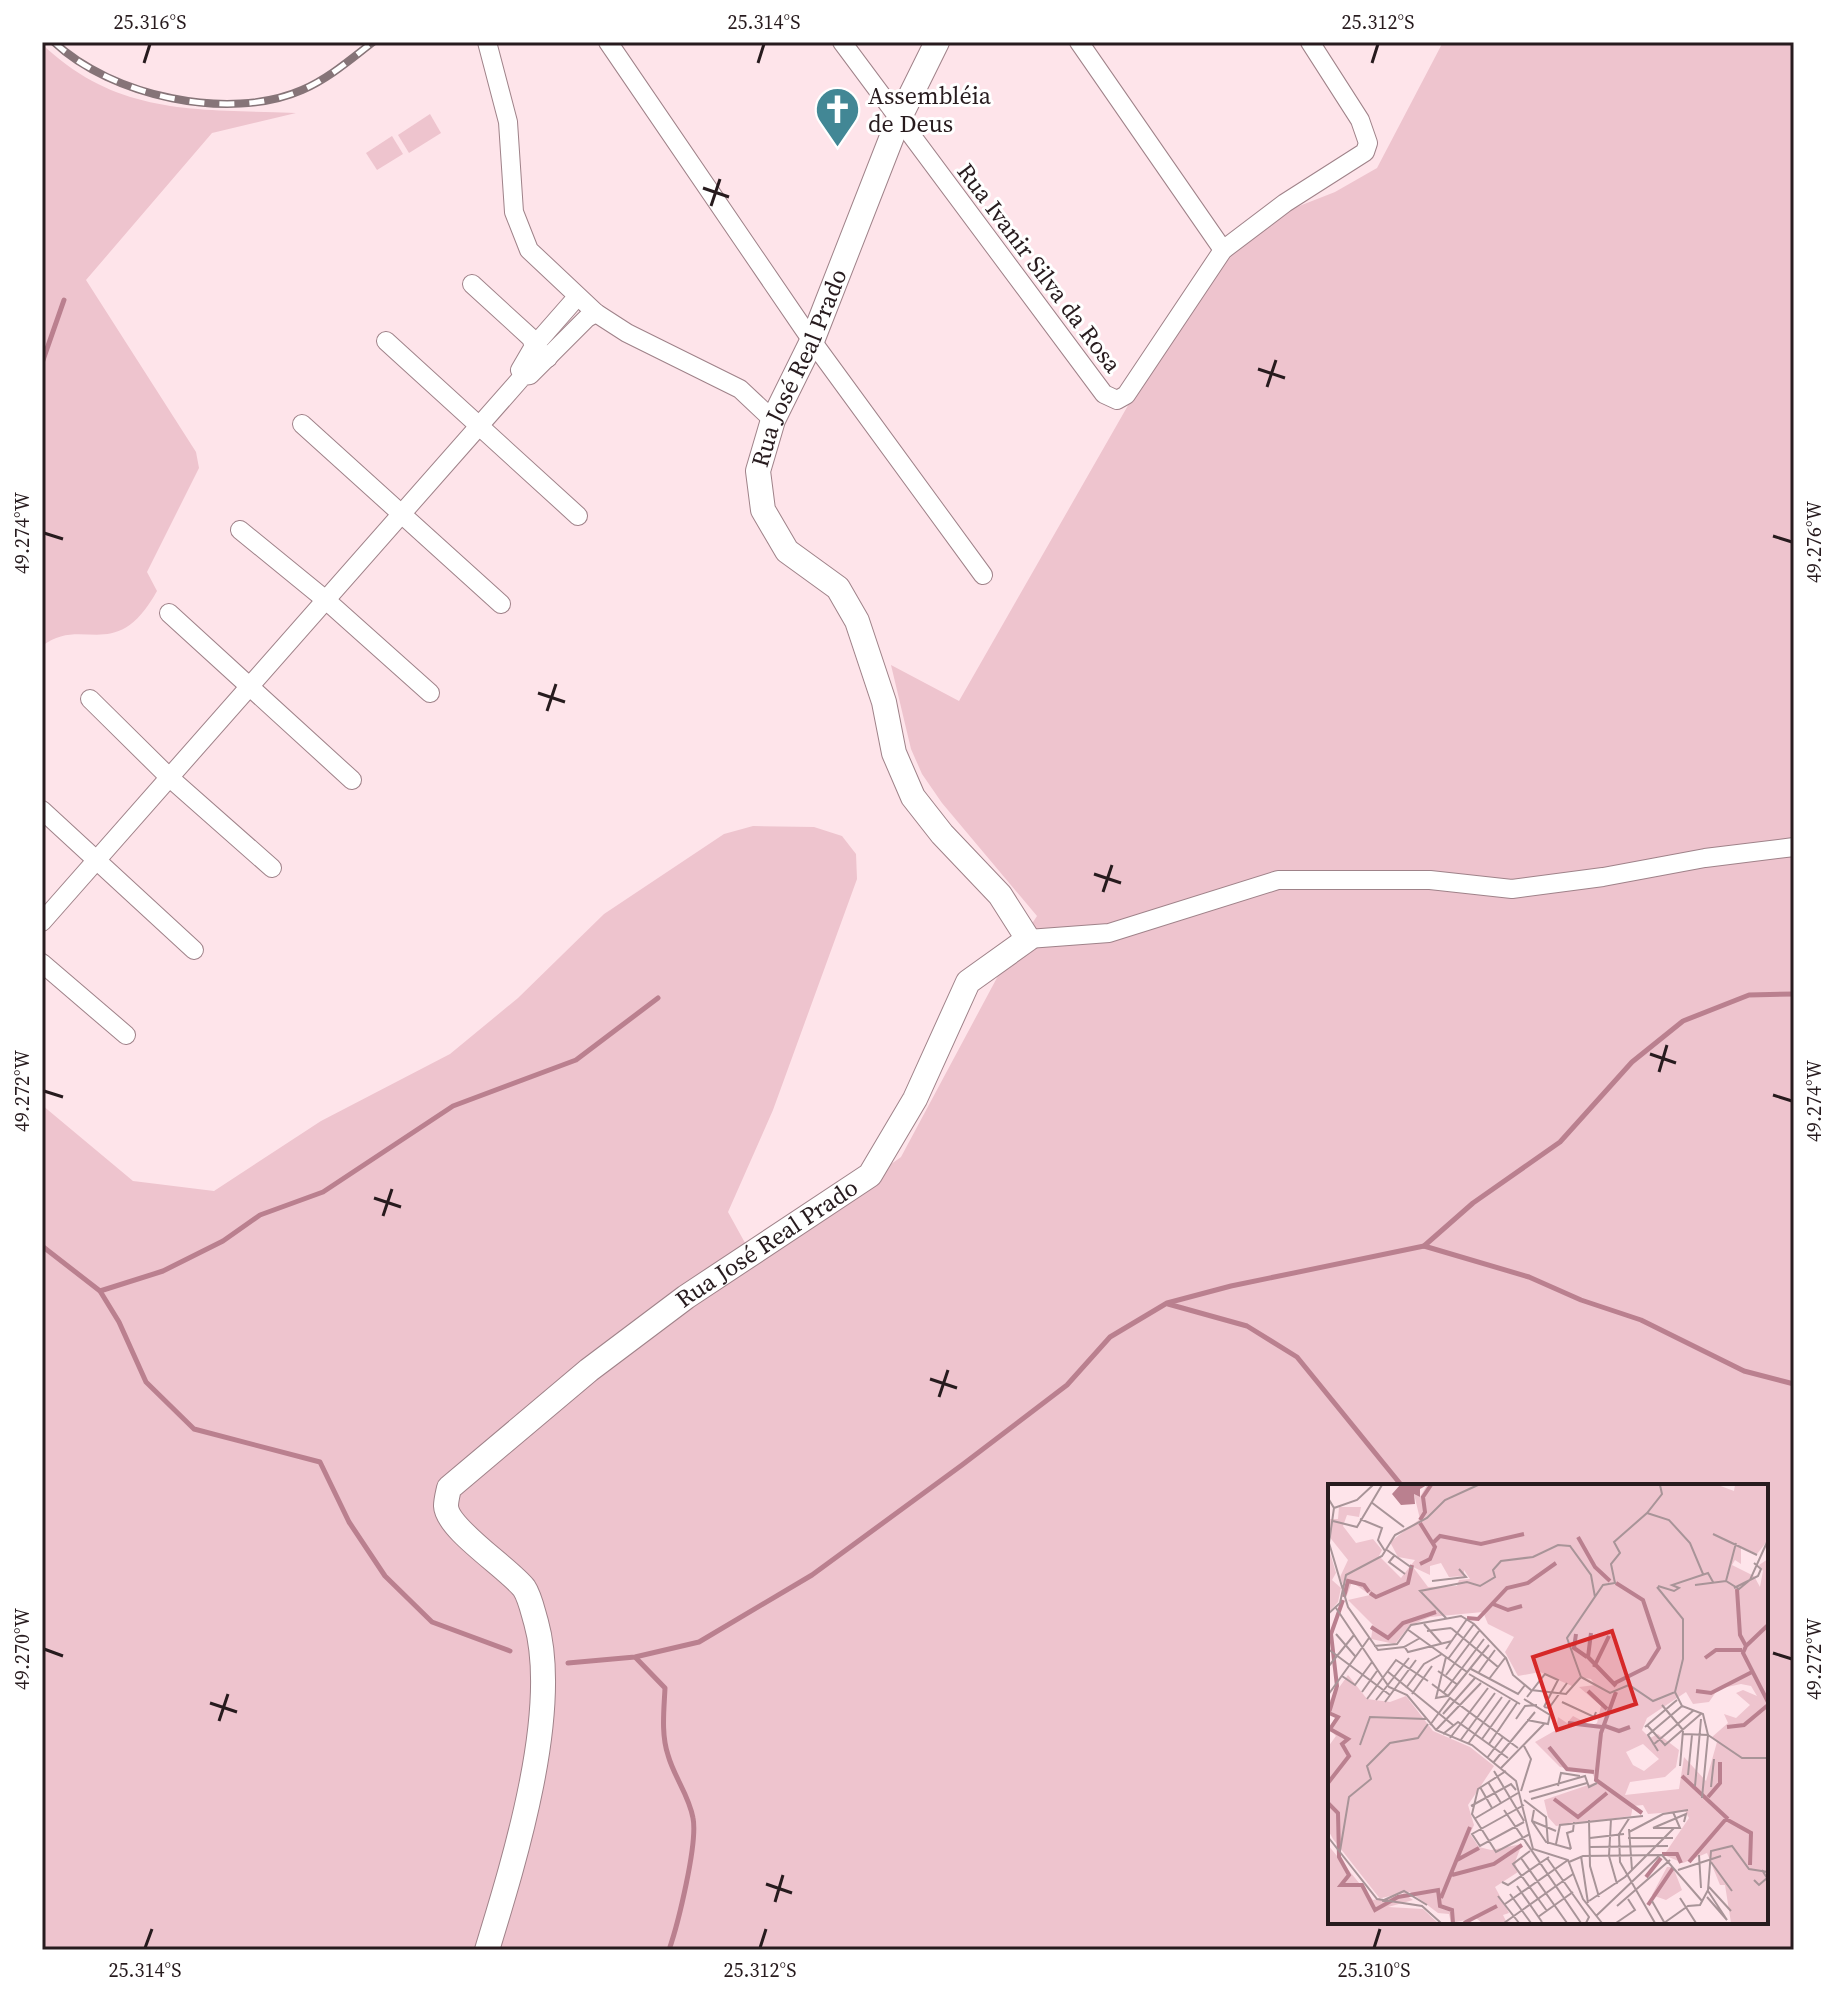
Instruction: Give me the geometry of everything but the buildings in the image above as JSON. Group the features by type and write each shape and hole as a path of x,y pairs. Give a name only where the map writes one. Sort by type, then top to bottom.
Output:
{"street":[{"path":"487,42 508,122 514,212 529,250 596,313 627,333 740,389 773,420"},
{"path":"608,42 812,341 983,575"},
{"name":"Rua Ivanir Silva da Rosa","path":"842,42 1104,394 1117,400 1126,395 1223,250"},
{"name":"Rua José Real Prado","path":"487,1950 505,1893 536,1755 543,1669 537,1626 526,1591 496,1559 455,1526 446,1507 449,1488 589,1370 686,1297 870,1175 915,1099 968,982 1028,939 1000,895 942,834 913,797 894,753 884,702 857,621 838,588 787,551 763,510 758,471 773,420 812,341 898,121 937,42"},
{"path":"1079,42 1223,250 1285,203 1365,152 1368,143 1360,120 1310,42"},
{"path":"472,284 531,338 541,352"},
{"path":"42,922 523,376 530,375 541,352 577,297"},
{"path":"541,352 596,313"},
{"path":"386,341 578,516"},
{"path":"302,424 501,604"},
{"path":"240,530 327,601 430,693"},
{"path":"169,613 352,780"},
{"path":"90,699 170,778 272,868"},
{"path":"42,810 194,950"},
{"path":"1028,939 1109,933 1278,880 1430,880 1512,889 1794,847"},
{"path":"42,963 126,1035"}],"shaded area":[{"path":"1443,42 1794,42 1794,1950 42,1950 42,1105 133,1181 214,1191 321,1121 450,1054 518,998 604,914 724,834 753,826 814,827 842,836 856,854 857,879 773,1110 728,1212 755,1261 901,1157 999,974 1037,916 942,803 922,774 911,749 891,665 959,701 1190,297 1219,252 1289,210 1335,192 1377,168"},
{"path":"42,44 71,68 100,85 130,97 193,109 296,113 212,133 86,280 196,452 199,468 147,572 157,591 142,614 127,627 113,633 71,634 42,646"},
{"path":"430,114 441,133 409,153 398,135"},
{"path":"392,136 403,154 377,170 366,153"}],"waterway":[{"path":"42,363 64,300"},
{"path":"1424,1246 1473,1203 1560,1142 1632,1062 1683,1021 1749,995 1794,994"},
{"path":"100,1291 163,1271 223,1241 260,1215 323,1192 453,1106 576,1060 658,998"},
{"path":"42,1246 100,1291 119,1322 146,1382 194,1429 320,1462 349,1522 385,1576 432,1622 510,1651"},
{"path":"568,1663 635,1657 699,1642 812,1575 962,1465 1067,1385 1110,1337 1167,1303 1231,1286 1424,1246 1529,1277 1581,1300 1641,1320 1744,1371 1794,1384"},
{"path":"1168,1304 1247,1326 1297,1357 1400,1484"},
{"path":"636,1658 665,1688 664,1739 693,1818 690,1864 669,1950"}],"railway":[{"path":"54,42 78,61 138,89 172,98 240,104 302,90 330,74 373,42"}],"place":[{"name":"Assembléia de Deus","path":"837,149"}]}
